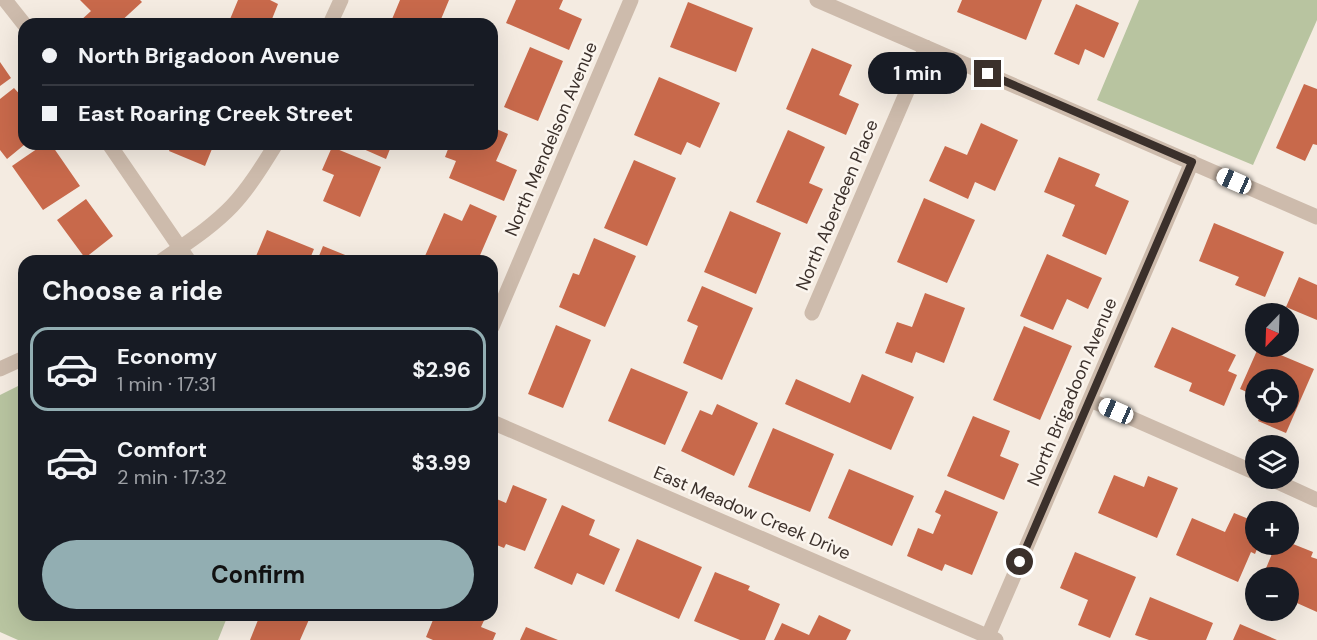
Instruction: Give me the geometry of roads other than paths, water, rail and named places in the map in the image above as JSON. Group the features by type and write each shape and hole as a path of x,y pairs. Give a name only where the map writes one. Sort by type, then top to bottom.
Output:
{"street":[{"path":"5,0 19,18"},
{"path":"333,18 341,0"},
{"name":"North Mendelson Avenue","path":"498,313 632,0"},
{"path":"817,0 1317,217"},
{"name":"North Aberdeen Place","path":"812,313 926,47"},
{"path":"113,150 185,255"},
{"path":"169,255 199,236 232,206 272,150"},
{"name":"North Brigadoon Avenue","path":"992,638 1090,400 1192,162"},
{"path":"0,369 18,361"},
{"path":"1090,400 1245,468"},
{"name":"East Meadow Creek Drive","path":"498,425 992,638"},
{"path":"1293,489 1317,500"}]}
